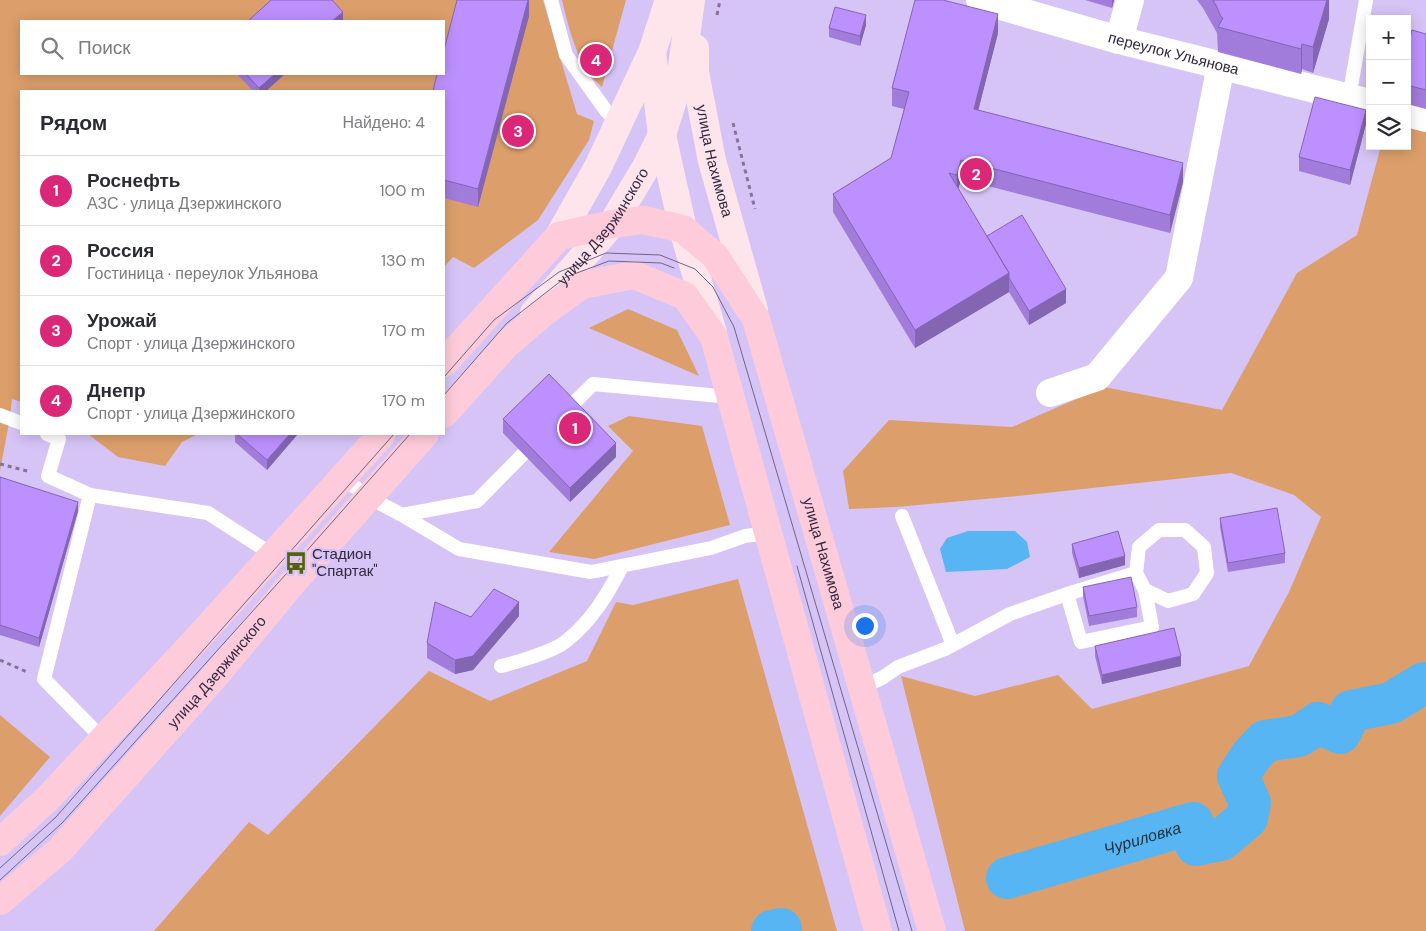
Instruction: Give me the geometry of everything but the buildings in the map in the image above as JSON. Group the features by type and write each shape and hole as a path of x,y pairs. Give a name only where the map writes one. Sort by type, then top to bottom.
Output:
{"main road":[{"name":"улица Дзержинского","path":"445,362 489,311 559,236 598,167 620,122 652,52 669,0"},
{"name":"улица Дзержинского","path":"445,413 612,224 646,167 662,135 680,74 692,0"},
{"name":"улица Нахимова","path":"692,0 695,72 710,152 756,319 932,931"},
{"path":"652,52 662,135 683,229 878,931"},
{"name":"улица Нахимова","path":"559,236 612,224 644,220 683,229 715,256 756,319"},
{"path":"507,344 542,314 582,285 634,275 685,296 714,337"},
{"path":"0,842 47,799 381,435"},
{"name":"улица Дзержинского","path":"0,901 67,842 215,676 288,588 368,497 425,435"}],"street":[{"name":"переулок Ульянова","path":"980,0 1119,40 1359,100"},
{"path":"1119,40 1130,0"},
{"path":"1050,393 1097,377 1179,278 1221,65"},
{"path":"1411,114 1426,118"}],"lane":[{"path":"551,0 566,55 607,112 620,122"},
{"path":"1359,100 1366,0"},
{"path":"402,515 477,501 593,384 730,397"},
{"path":"0,415 20,423"},
{"path":"49,435 59,439 48,476 90,495 208,513 273,555"},
{"path":"343,478 368,497 460,549 591,572 711,548 745,536 768,533"},
{"path":"90,495 44,679 103,739"},
{"path":"902,516 953,645"},
{"path":"1067,594 1082,642 1152,627 1145,590 1136,572 1139,547 1159,530 1185,530 1204,548 1207,573 1193,594 1168,601 1145,590"},
{"path":"501,666 524,660 564,643 588,620 605,599 622,566"},
{"path":"862,687 882,678 898,667 953,645 1010,614 1136,572"}],"path":[{"path":"716,19 720,0"},
{"path":"731,114 755,209"},
{"path":"0,464 48,476"},
{"path":"0,660 44,679"}],"shaded area":[{"path":"0,0 543,0 577,114 594,121 589,140 538,220 474,268 453,257 445,266 445,90 20,90 20,402 12,399 0,471"},
{"path":"562,0 626,0 602,87 594,79 581,59 571,35"},
{"path":"1411,127 1426,130 1426,931 965,931 901,676 975,696 1058,675 1092,709 1249,666 1289,592 1321,517 1294,495 1231,473 1018,496 896,507 849,509 843,471 889,420 1012,427 1104,387 1222,410 1297,273 1357,235 1380,150 1411,150"},
{"path":"628,309 677,330 699,376 589,328"},
{"path":"629,416 702,426 730,525 594,559 549,552 633,451 608,426"},
{"path":"89,435 196,435 182,442 165,466 118,457"},
{"path":"738,579 837,931 154,931 249,822 268,835 429,671 490,701 587,661 616,602 633,605"},
{"path":"0,715 50,757 0,816"}],"water":[{"path":"968,531 1015,531 1027,542 1030,557 1007,569 946,572 940,549 947,538"}],"waterway":[{"name":"Чуриловка","path":"1007,878 1193,823 1196,845 1221,840 1247,818 1250,803 1238,776 1251,756 1265,741 1299,736 1318,723 1340,733 1351,711 1391,703 1426,683"},
{"name":"Чуриловка","path":"772,931 781,929"}],"tram line":[{"path":"445,376 494,320 559,272 606,253 660,255 695,269 713,287 734,327 912,931"},
{"path":"445,394 507,323 566,277 609,261 661,263 674,268"},
{"path":"0,868 56,817 393,435"},
{"path":"0,880 62,823 409,435"},
{"path":"797,566 899,931"}],"place":[{"name":"Днепр","path":"596,60"},
{"name":"Урожай","path":"518,131"},
{"name":"Россия","path":"976,174"},
{"name":"Роснефть","path":"575,428"},
{"name":"Стадион \"Спартак\"","path":"296,563"}]}
